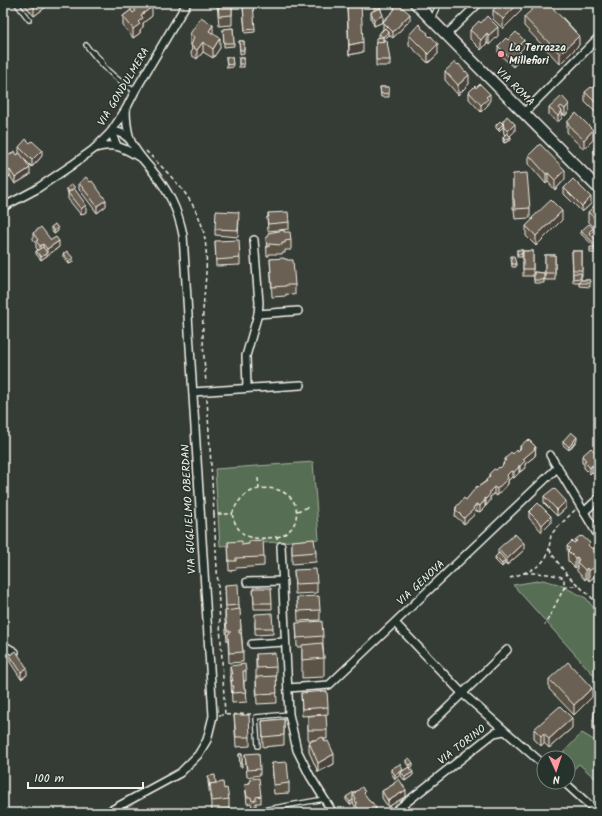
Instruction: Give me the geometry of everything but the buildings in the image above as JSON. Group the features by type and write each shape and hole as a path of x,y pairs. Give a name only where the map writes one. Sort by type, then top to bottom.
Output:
{"main road":[{"name":"VIA ROMA","path":"414,3 599,189"}],"street":[{"name":"VIA GONDULMERA","path":"3,207 35,190 94,149 112,132 187,3"},
{"path":"446,35 479,3"},
{"path":"524,113 565,69 599,37"},
{"name":"VIA GUGLIELMO OBERDAN","path":"126,109 126,122 130,140"},
{"name":"VIA GUGLIELMO OBERDAN","path":"106,813 180,773 198,755 207,740 213,716 181,222 165,187 130,140 124,134 116,131 112,132"},
{"path":"94,149 109,145 118,146 112,132"},
{"name":"VIA GUGLIELMO OBERDAN","path":"118,146 121,146 143,159"},
{"path":"247,388 245,365 246,356 258,314 259,303 254,240"},
{"path":"258,314 298,311"},
{"path":"193,392 301,384"},
{"path":"550,455 599,537"},
{"name":"VIA GENOVA","path":"288,688 329,685 558,468"},
{"path":"584,512 599,498"},
{"path":"281,546 290,714 297,750 310,776 333,813"},
{"path":"247,582 282,581"},
{"path":"395,623 462,693 504,731"},
{"path":"252,644 285,642"},
{"path":"3,645 16,652"},
{"path":"431,724 507,650"},
{"name":"VIA TORINO","path":"393,813 494,733 504,731 536,757"},
{"path":"573,790 598,813"}],"lane":[{"path":"16,3 29,20"},
{"path":"432,20 439,3"},
{"path":"104,66 100,59 86,45 98,61 125,85 135,91"},
{"path":"258,746 256,717 290,714"},
{"path":"245,813 324,799"}],"path":[{"path":"145,150 184,192 202,226 207,254 203,337 225,715"},
{"path":"258,478 259,489"},
{"path":"259,489 276,489 286,493 292,499 297,511 293,525 287,532 277,537 253,538 244,534 236,526 232,514 240,500 245,495 259,489"},
{"path":"510,578 524,573 544,560 549,548 551,535 554,530 580,505"},
{"path":"297,511 309,507"},
{"path":"214,514 232,514"},
{"path":"277,537 281,546"},
{"path":"549,548 567,575 599,606"},
{"path":"524,573 544,573 564,578"},
{"path":"545,625 564,588 564,578 567,575"},
{"path":"564,588 568,586 579,586"},
{"path":"213,716 253,714"}],"green space":[{"path":"313,462 319,539 220,546 215,469"},
{"path":"543,580 558,584 586,598 599,615 599,681 513,585"},
{"path":"582,733 599,743 599,782 579,764 576,767 576,750 566,750"}],"place":[{"name":"La Terrazza Millefiori","path":"501,54"}]}
